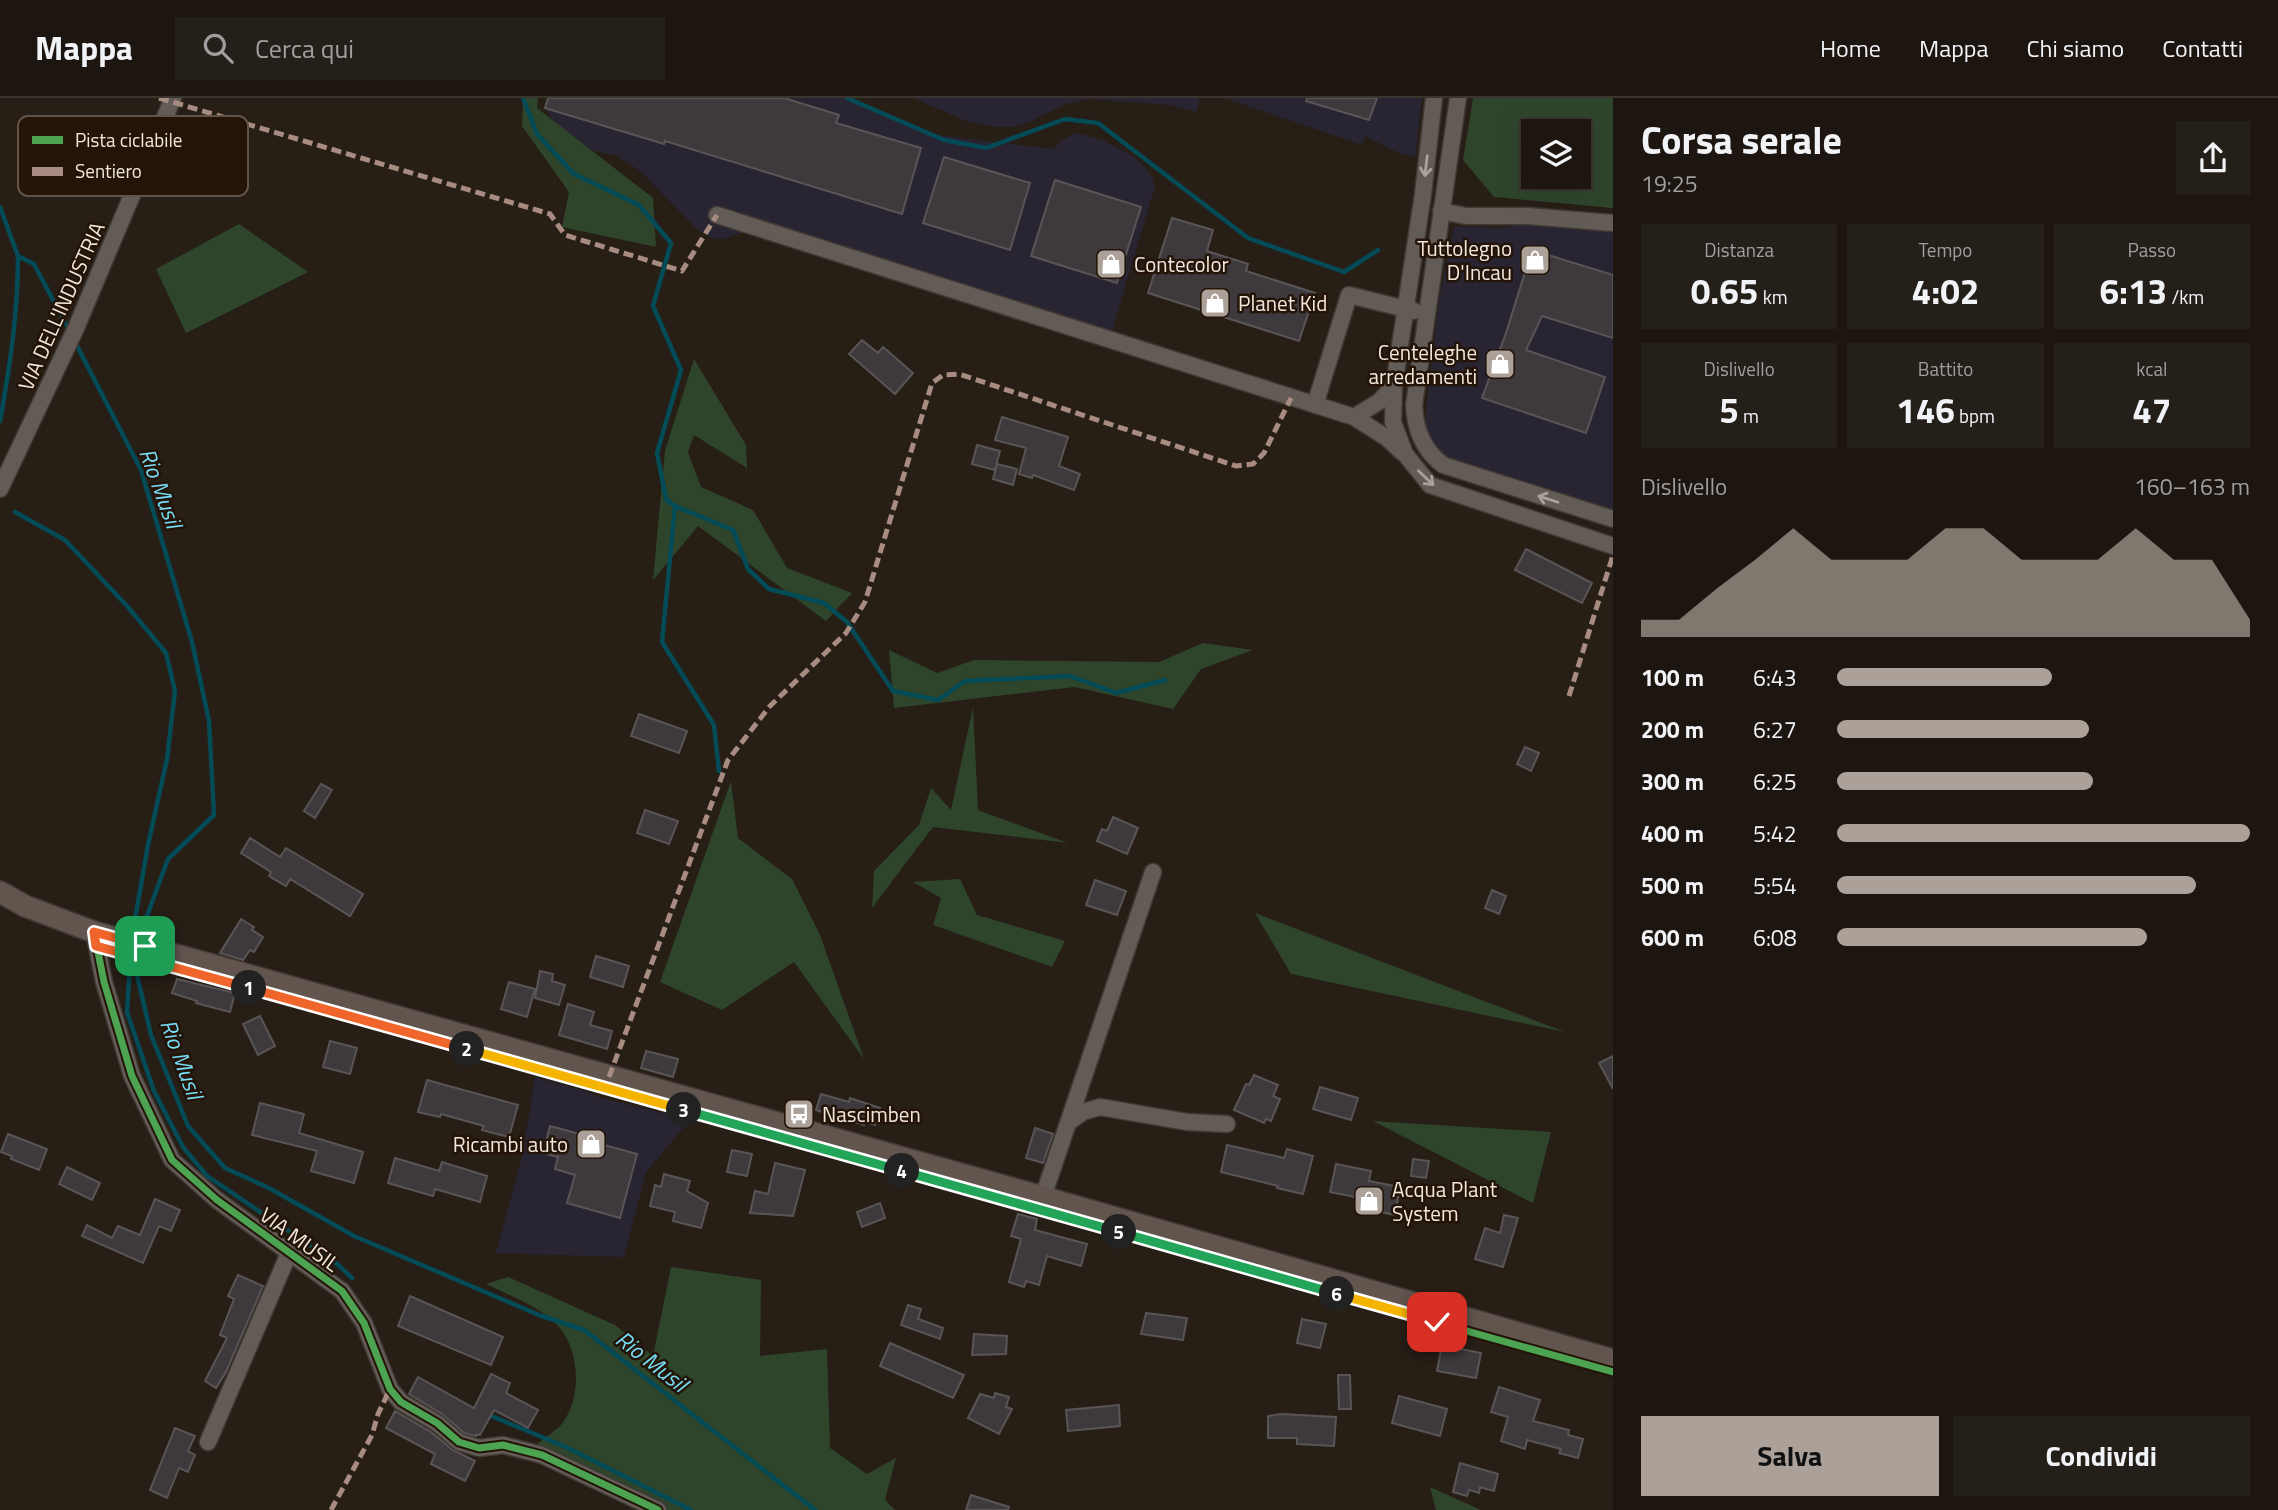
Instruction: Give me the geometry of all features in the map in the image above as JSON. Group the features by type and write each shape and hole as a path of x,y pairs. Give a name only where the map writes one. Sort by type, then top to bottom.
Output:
{"main road":[{"path":"0,892 25,906 103,934 1043,1197 1613,1360"}],"street":[{"name":"VIA DELL'INDUSTRIA","path":"165,116 173,98"},
{"path":"1405,454 1393,422 1394,386 1423,194 1434,98"},
{"path":"1458,98 1414,405 1415,425 1433,458 1443,465 1613,519"},
{"path":"1423,194 1466,216 1528,216 1613,223"},
{"name":"VIA DELL'INDUSTRIA","path":"0,489 62,360 132,196"},
{"path":"717,215 1354,417 1387,438 1405,454 1430,485 1613,546"},
{"path":"1315,405 1349,295 1427,313"},
{"path":"1354,417 1380,401 1394,386"},
{"path":"1514,515 1518,489"},
{"path":"1043,1197 1153,872"},
{"name":"VIA MUSIL","path":"103,934 104,982 132,1076 172,1160 217,1200 342,1291 363,1323 390,1389 401,1402 436,1423 459,1442 479,1448 503,1445 542,1455 659,1510"},
{"path":"1069,1122 1083,1112 1100,1107 1186,1122 1227,1124"},
{"path":"208,1442 289,1253"}],"shaded area":[{"path":"548,98 852,98 936,135 1054,149 1063,139 1078,133 1102,140 1135,157 1152,176 1155,186 1110,338 813,244 810,255 744,232 724,239 712,238 697,229 639,170 617,156 579,147 558,129 545,108"},
{"path":"913,98 1200,98 1196,112 1169,105 1089,99 1066,104 1013,127 994,127 966,121"},
{"path":"1224,98 1422,98 1415,157 1397,152 1365,136 1362,145"},
{"path":"1528,223 1613,230 1613,513 1452,464 1432,440 1426,426 1439,300 1454,226 1503,228"},
{"path":"535,1077 598,1097 690,1120 646,1172 624,1257 496,1253 522,1157"}],"green space":[{"path":"523,98 538,98 537,108 653,198 656,247 562,227 569,192 522,126"},
{"path":"1473,98 1613,98 1613,208 1494,197 1463,160"},
{"path":"239,224 308,272 186,333 156,269"},
{"path":"694,359 746,445 747,468 694,435 688,452 701,487 753,510 787,568 852,593 826,621 698,526 653,580 665,451"},
{"path":"1203,643 1253,650 1201,669 1173,709 1075,687 894,708 889,650 937,673 974,660 1159,662"},
{"path":"973,707 978,810 1068,843 933,827 872,908 874,871 919,825 931,788 951,810"},
{"path":"731,781 738,838 792,879 820,935 864,1059 794,962 722,1010 660,982"},
{"path":"960,879 977,915 1065,941 1052,967 933,925 941,898 913,882"},
{"path":"1255,913 1565,1032 1291,974"},
{"path":"1373,1121 1551,1132 1533,1203"},
{"path":"671,1267 761,1280 760,1356 827,1349 830,1448 867,1474 896,1458 885,1500 895,1510 667,1510 533,1448 562,1424 568,1413 576,1383 574,1361 569,1344 550,1318 486,1284 508,1277 615,1325 653,1356"},
{"path":"1430,1487 1481,1510 1436,1510"}],"building":[{"path":"548,98 784,98 839,115 836,123 921,148 902,214 665,141 664,144 545,108"},
{"path":"1307,98 1377,98 1369,120 1306,101"},
{"path":"944,157 1030,183 1010,250 923,223"},
{"path":"1055,180 1141,207 1117,283 1031,256"},
{"path":"1172,218 1213,230 1207,251 1248,264 1246,271 1315,293 1299,341 1148,293"},
{"path":"1532,250 1613,275 1613,338 1542,316 1526,350 1605,377 1586,433 1482,398"},
{"path":"862,340 878,353 883,347 913,373 895,394 849,354"},
{"path":"1002,417 1068,437 1059,466 1080,474 1074,490 1033,475 1032,478 1019,474 1026,448 995,440"},
{"path":"977,445 1000,451 995,470 972,464"},
{"path":"997,464 1017,469 1013,485 993,479"},
{"path":"1526,549 1592,583 1582,603 1515,570"},
{"path":"639,714 687,731 679,753 631,736"},
{"path":"1525,747 1539,753 1531,771 1517,764"},
{"path":"321,784 332,790 315,818 304,811"},
{"path":"645,810 678,821 669,844 637,833"},
{"path":"1113,817 1138,828 1127,854 1097,841 1102,829 1107,831"},
{"path":"250,838 280,857 286,848 363,894 350,916 290,879 286,886 269,876 271,872 241,853"},
{"path":"1095,880 1126,891 1117,915 1086,905"},
{"path":"1492,890 1506,896 1499,914 1485,908"},
{"path":"241,919 263,937 254,952 250,950 243,960 220,953"},
{"path":"596,956 629,966 623,987 590,977"},
{"path":"540,971 553,974 552,981 565,985 559,1005 535,998"},
{"path":"177,979 235,993 230,1012 172,993"},
{"path":"509,982 535,989 527,1017 501,1009"},
{"path":"568,1004 594,1012 590,1025 612,1031 607,1049 559,1035"},
{"path":"260,1016 275,1046 258,1055 243,1024"},
{"path":"330,1041 357,1048 350,1074 323,1067"},
{"path":"646,1051 678,1059 673,1077 641,1068"},
{"path":"1613,1056 1613,1089 1599,1063"},
{"path":"1254,1075 1278,1085 1273,1096 1280,1099 1271,1121 1266,1119 1264,1123 1234,1110 1246,1084 1249,1085"},
{"path":"427,1080 518,1105 509,1137 482,1130 484,1126 441,1114 440,1117 418,1112"},
{"path":"1320,1087 1358,1098 1351,1120 1313,1109"},
{"path":"821,1094 849,1102 850,1098 880,1108 875,1125 865,1122 864,1125 816,1110"},
{"path":"260,1103 304,1114 299,1133 363,1152 354,1183 311,1171 317,1151 252,1135"},
{"path":"550,1126 587,1136 586,1140 637,1154 620,1218 567,1203 575,1175 555,1169 558,1157 543,1153"},
{"path":"1035,1128 1053,1134 1043,1163 1026,1158"},
{"path":"8,1134 47,1149 39,1170 1,1152"},
{"path":"1227,1145 1284,1158 1287,1149 1313,1156 1303,1194 1221,1172"},
{"path":"732,1150 752,1154 747,1176 727,1172"},
{"path":"395,1158 439,1171 442,1162 487,1176 480,1202 435,1189 433,1196 388,1183"},
{"path":"1413,1159 1429,1161 1426,1178 1411,1176"},
{"path":"775,1163 805,1170 793,1216 750,1213 755,1191 768,1194"},
{"path":"1336,1164 1371,1171 1369,1181 1400,1187 1395,1215 1358,1207 1360,1198 1330,1192"},
{"path":"67,1167 100,1183 92,1200 59,1184"},
{"path":"664,1174 690,1181 687,1191 708,1203 701,1228 673,1221 675,1212 650,1206 655,1185 661,1187"},
{"path":"155,1199 180,1210 171,1231 159,1226 143,1263 82,1236 87,1225 112,1238 118,1226 140,1235"},
{"path":"880,1203 885,1218 862,1227 857,1212"},
{"path":"1018,1214 1037,1219 1035,1230 1087,1244 1081,1266 1047,1256 1039,1285 1026,1281 1024,1287 1009,1282 1021,1239 1011,1236"},
{"path":"1504,1215 1518,1218 1503,1267 1475,1259 1485,1228 1500,1233"},
{"path":"238,1275 263,1286 226,1372 216,1388 205,1381 227,1338 220,1335 234,1299 228,1296"},
{"path":"410,1296 503,1337 491,1365 398,1326"},
{"path":"908,1305 921,1309 918,1319 943,1328 940,1339 901,1325"},
{"path":"1146,1313 1187,1318 1183,1340 1141,1334"},
{"path":"1302,1319 1326,1324 1320,1348 1297,1343"},
{"path":"974,1334 1007,1336 1006,1354 972,1355"},
{"path":"890,1343 964,1375 953,1398 880,1366"},
{"path":"1442,1345 1481,1353 1476,1378 1437,1371"},
{"path":"491,1374 510,1383 506,1393 538,1410 528,1428 494,1410 480,1435 464,1433 442,1414 409,1394 418,1377 474,1408"},
{"path":"1338,1375 1350,1375 1351,1409 1339,1409"},
{"path":"1499,1387 1540,1400 1533,1421 1569,1430 1568,1435 1583,1439 1578,1458 1559,1453 1561,1449 1527,1440 1525,1449 1501,1441 1508,1417 1491,1412"},
{"path":"995,1393 1009,1397 1006,1407 1012,1409 999,1434 968,1418 980,1394 994,1398"},
{"path":"1399,1396 1447,1409 1440,1436 1392,1423"},
{"path":"1119,1405 1120,1426 1068,1431 1066,1410"},
{"path":"395,1411 431,1432 453,1450 475,1461 465,1481 431,1464 435,1454 386,1428"},
{"path":"1281,1414 1336,1417 1334,1446 1297,1444 1297,1438 1268,1438 1268,1416"},
{"path":"175,1428 195,1436 188,1451 195,1455 188,1472 179,1468 167,1498 150,1490"},
{"path":"1460,1463 1498,1474 1494,1491 1480,1487 1479,1493 1469,1490 1467,1496 1453,1492"},
{"path":"971,1495 1009,1507 1008,1510 966,1510"}],"waterway":[{"path":"523,98 537,134 574,174 639,205 671,243 653,306 681,370 657,453 666,499 675,506 733,530 748,569 769,589 824,603 847,622 893,691 938,700 965,681 1070,676 1116,693 1165,680"},
{"path":"847,98 944,140 986,148 1065,119 1098,123 1248,238 1344,272 1378,250"},
{"name":"Rio Musil","path":"0,207 18,256 34,264 70,332"},
{"path":"0,421 13,339 18,256"},
{"name":"Rio Musil","path":"74,340 141,470 192,642 209,721 214,815 168,859 144,924 141,940"},
{"path":"675,506 662,642 714,725 719,771"},
{"path":"15,512 65,540 128,607 166,653 175,691 167,759 132,936"},
{"path":"131,948 127,1012 154,1091 183,1147 207,1176 336,1263 352,1278"},
{"name":"Rio Musil","path":"140,952 137,975 151,1035 188,1126 225,1168 269,1188 354,1236 539,1315 584,1330 815,1510"},
{"path":"489,1415 566,1447 691,1510"}],"marked path":[{"path":"159,98 220,116"},
{"path":"248,124 550,214 565,235 682,271 717,215"},
{"path":"609,1077 728,760 770,706 846,633 865,602 932,383 943,375 959,374 1236,466 1253,464 1264,453 1291,398"},
{"path":"1569,696 1613,555"},
{"path":"331,1510 372,1435 390,1389"}],"cycle path":[{"path":"94,932 104,982 132,1076 172,1160 217,1200 342,1291 364,1323 390,1389 401,1402 437,1423 459,1442 479,1448 503,1445 542,1455 658,1510"},
{"path":"96,946 1613,1372"}],"place":[{"name":"Tuttolegno D'Incau","path":"1535,260"},
{"name":"Contecolor","path":"1111,264"},
{"name":"Planet Kid","path":"1215,303"},
{"name":"Centeleghe arredamenti","path":"1500,364"},
{"name":"Nascimben","path":"799,1114"},
{"name":"Ricambi auto","path":"591,1144"},
{"name":"Acqua Plant System","path":"1369,1201"}],"route":[{"path":"145,946 94,932 96,946 1437,1322"}]}
